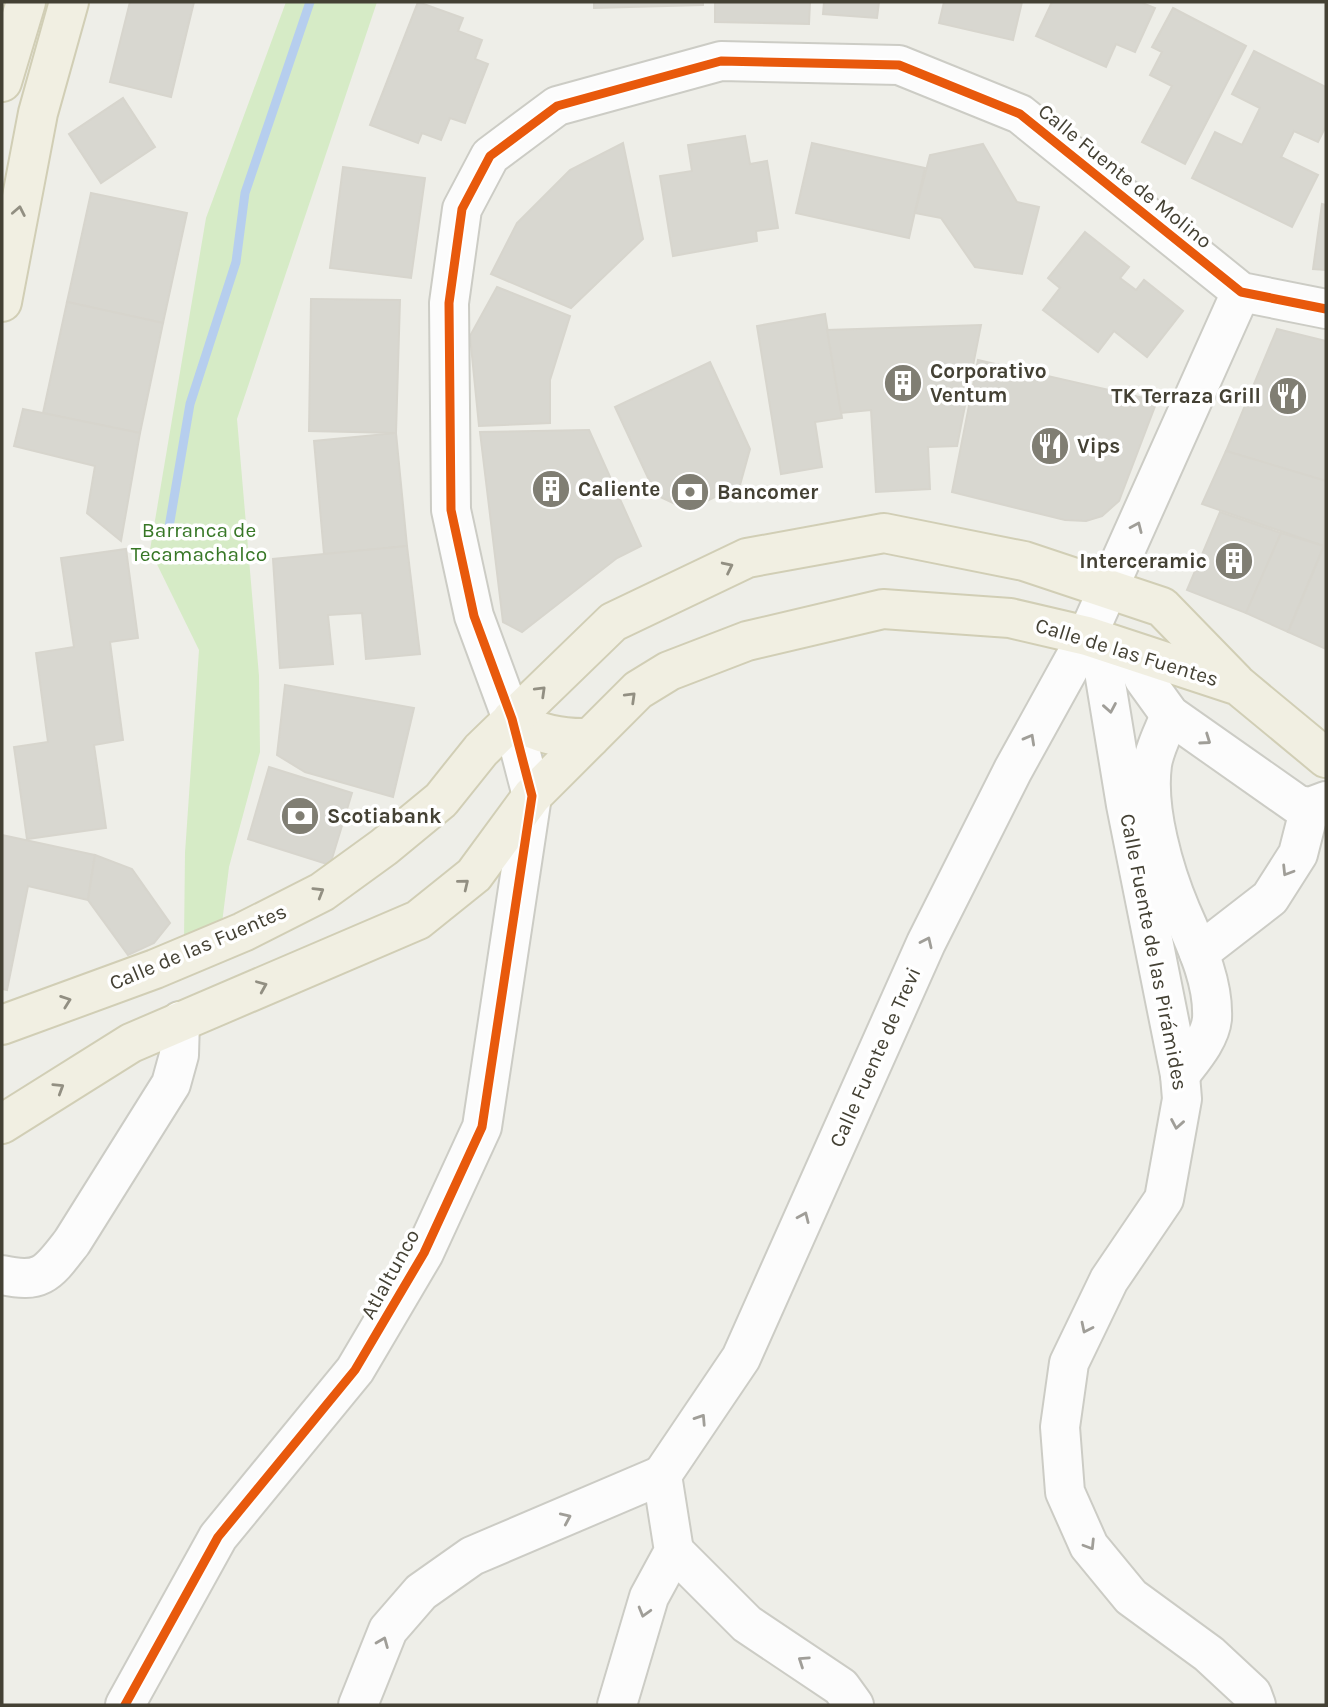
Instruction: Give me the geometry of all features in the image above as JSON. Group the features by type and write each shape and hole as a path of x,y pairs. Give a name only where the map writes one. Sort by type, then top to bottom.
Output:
{"main road":[{"path":"2,82 26,2"},
{"path":"2,302 38,113 69,2"},
{"name":"Calle de las Fuentes","path":"2,1025 155,969 243,932 322,892 384,848 441,800 481,750 613,622 747,558 884,533 1024,561 1109,589 1161,607 1239,686 1326,758"},
{"name":"Calle de las Fuentes","path":"2,1124 131,1042 418,920 474,875 531,796 638,690 669,671 747,641 883,609 1010,618 1106,643 1239,686"},
{"path":"512,719 537,732 562,739 590,738"}],"street":[{"name":"Calle Fuente de Molino","path":"531,796 512,719 474,616 451,510 449,303 462,209 490,156 556,106 721,61 899,65 1020,114 1241,292 1326,309"},
{"path":"1109,589 1241,292"},
{"name":"Calle Fuente de Trevi","path":"662,1475 741,1358 926,943 1013,770 1106,643 1109,589"},
{"path":"1106,643 1144,679 1170,715 1298,804 1321,805 1298,854 1270,898 1199,953"},
{"name":"Calle Fuente de las Pirámides","path":"1106,643 1126,805 1180,1074 1182,1099 1164,1199 1109,1280 1069,1363 1060,1427 1065,1492 1089,1546 1131,1597 1209,1654 1252,1694 1256,1705"},
{"path":"1170,715 1152,762 1150,795 1171,888 1199,953 1209,990 1212,1021 1201,1046 1180,1074"},
{"name":"Atlaltunco","path":"125,1705 218,1537 355,1370 424,1253 482,1127 531,796"},
{"path":"2,1275 28,1280 41,1275 72,1242 171,1084 180,1055 180,1021"},
{"path":"358,1705 388,1630 421,1592 471,1556 662,1475 674,1551 747,1624 841,1687 854,1705"},
{"path":"617,1705 649,1597 674,1551"}],"green space":[{"name":"Barranca de Tecamachalco","path":"286,2 377,2 237,419 259,676 260,752 229,867 221,931 184,940 185,853 199,650 150,550 206,218"}],"building":[{"path":"130,2 194,2 171,97 110,82"},
{"path":"418,2 463,18 458,31 482,40 475,59 488,64 465,123 450,118 441,140 422,133 418,143 370,125"},
{"path":"594,2 703,2 703,5 594,8"},
{"path":"715,2 810,2 809,24 715,22"},
{"path":"824,2 879,2 877,18 823,14"},
{"path":"944,2 1022,2 1013,40 939,23"},
{"path":"1052,2 1140,2 1155,8 1135,52 1116,44 1106,67 1036,36"},
{"path":"1173,8 1246,46 1185,164 1142,142 1172,86 1150,75 1162,52 1152,47"},
{"path":"1254,51 1326,87 1326,126 1318,142 1294,131 1281,157 1318,175 1292,227 1192,178 1215,132 1242,145 1260,108 1232,94"},
{"path":"123,98 155,147 101,183 69,134"},
{"path":"745,136 750,164 767,161 778,228 756,231 757,241 673,256 660,176 692,171 688,145"},
{"path":"623,143 643,239 571,308 491,274 517,223 570,170"},
{"path":"812,143 925,168 909,238 796,213"},
{"path":"983,144 1017,202 1039,207 1022,274 975,267 941,218 915,213 930,155"},
{"path":"343,167 425,178 411,278 330,268"},
{"path":"91,193 187,213 163,323 67,302"},
{"path":"1322,204 1326,205 1326,270 1313,269"},
{"path":"1085,232 1129,267 1120,278 1136,290 1144,280 1183,311 1147,357 1114,331 1098,352 1043,310 1060,288 1048,278"},
{"path":"497,287 570,316 550,380 550,423 479,426 470,336"},
{"path":"311,299 400,300 396,433 309,431"},
{"path":"67,302 163,323 140,433 43,413"},
{"path":"825,314 842,418 815,422 822,467 781,474 757,326"},
{"name":"Corporativo Ventum","path":"981,325 957,446 928,447 930,489 876,492 871,410 841,413 827,330"},
{"name":"TK Terraza Grill","path":"1277,329 1326,341 1326,481 1226,451"},
{"name":"Vips","path":"978,360 1157,401 1119,501 1102,516 1086,521 1065,520 952,492"},
{"path":"710,362 750,449 740,485 688,510 656,495 615,407"},
{"path":"23,409 140,433 121,541 87,513 95,466 14,446"},
{"name":"Caliente","path":"589,430 641,546 617,558 522,632 503,622 480,432"},
{"path":"396,433 407,546 324,554 314,441"},
{"path":"1226,451 1326,481 1324,546 1202,504"},
{"name":"Interceramic","path":"1220,512 1281,533 1246,613 1187,590"},
{"path":"1281,533 1324,546 1288,632 1246,613"},
{"path":"1326,541 1326,649 1288,632"},
{"path":"407,546 420,654 366,659 362,613 328,615 333,664 280,668 273,559"},
{"path":"126,549 138,638 110,642 123,740 94,745 106,828 27,839 14,747 48,742 36,653 74,647 61,558"},
{"path":"285,685 414,708 393,797 305,772 277,755"},
{"name":"Scotiabank","path":"269,767 352,793 330,865 248,839"},
{"path":"2,835 95,855 88,900 28,886 7,990 2,989"},
{"path":"95,855 132,869 170,923 154,943 128,955 88,900"}],"waterway":[{"path":"168,533 190,404 236,262 245,193 310,2"}],"cycle path":[{"path":"125,1705 218,1537 355,1370 424,1253 482,1127 532,796 512,719 474,616 451,510 449,303 462,209 490,156 557,106 721,61 899,65 1020,114 1241,292 1326,309"}],"place":[{"name":"Corporativo Ventum","path":"903,383"},
{"name":"TK Terraza Grill","path":"1288,396"},
{"name":"Vips","path":"1050,446"},
{"name":"Caliente","path":"551,489"},
{"name":"Bancomer","path":"690,492"},
{"name":"Interceramic","path":"1234,561"},
{"name":"Scotiabank","path":"300,816"}]}
